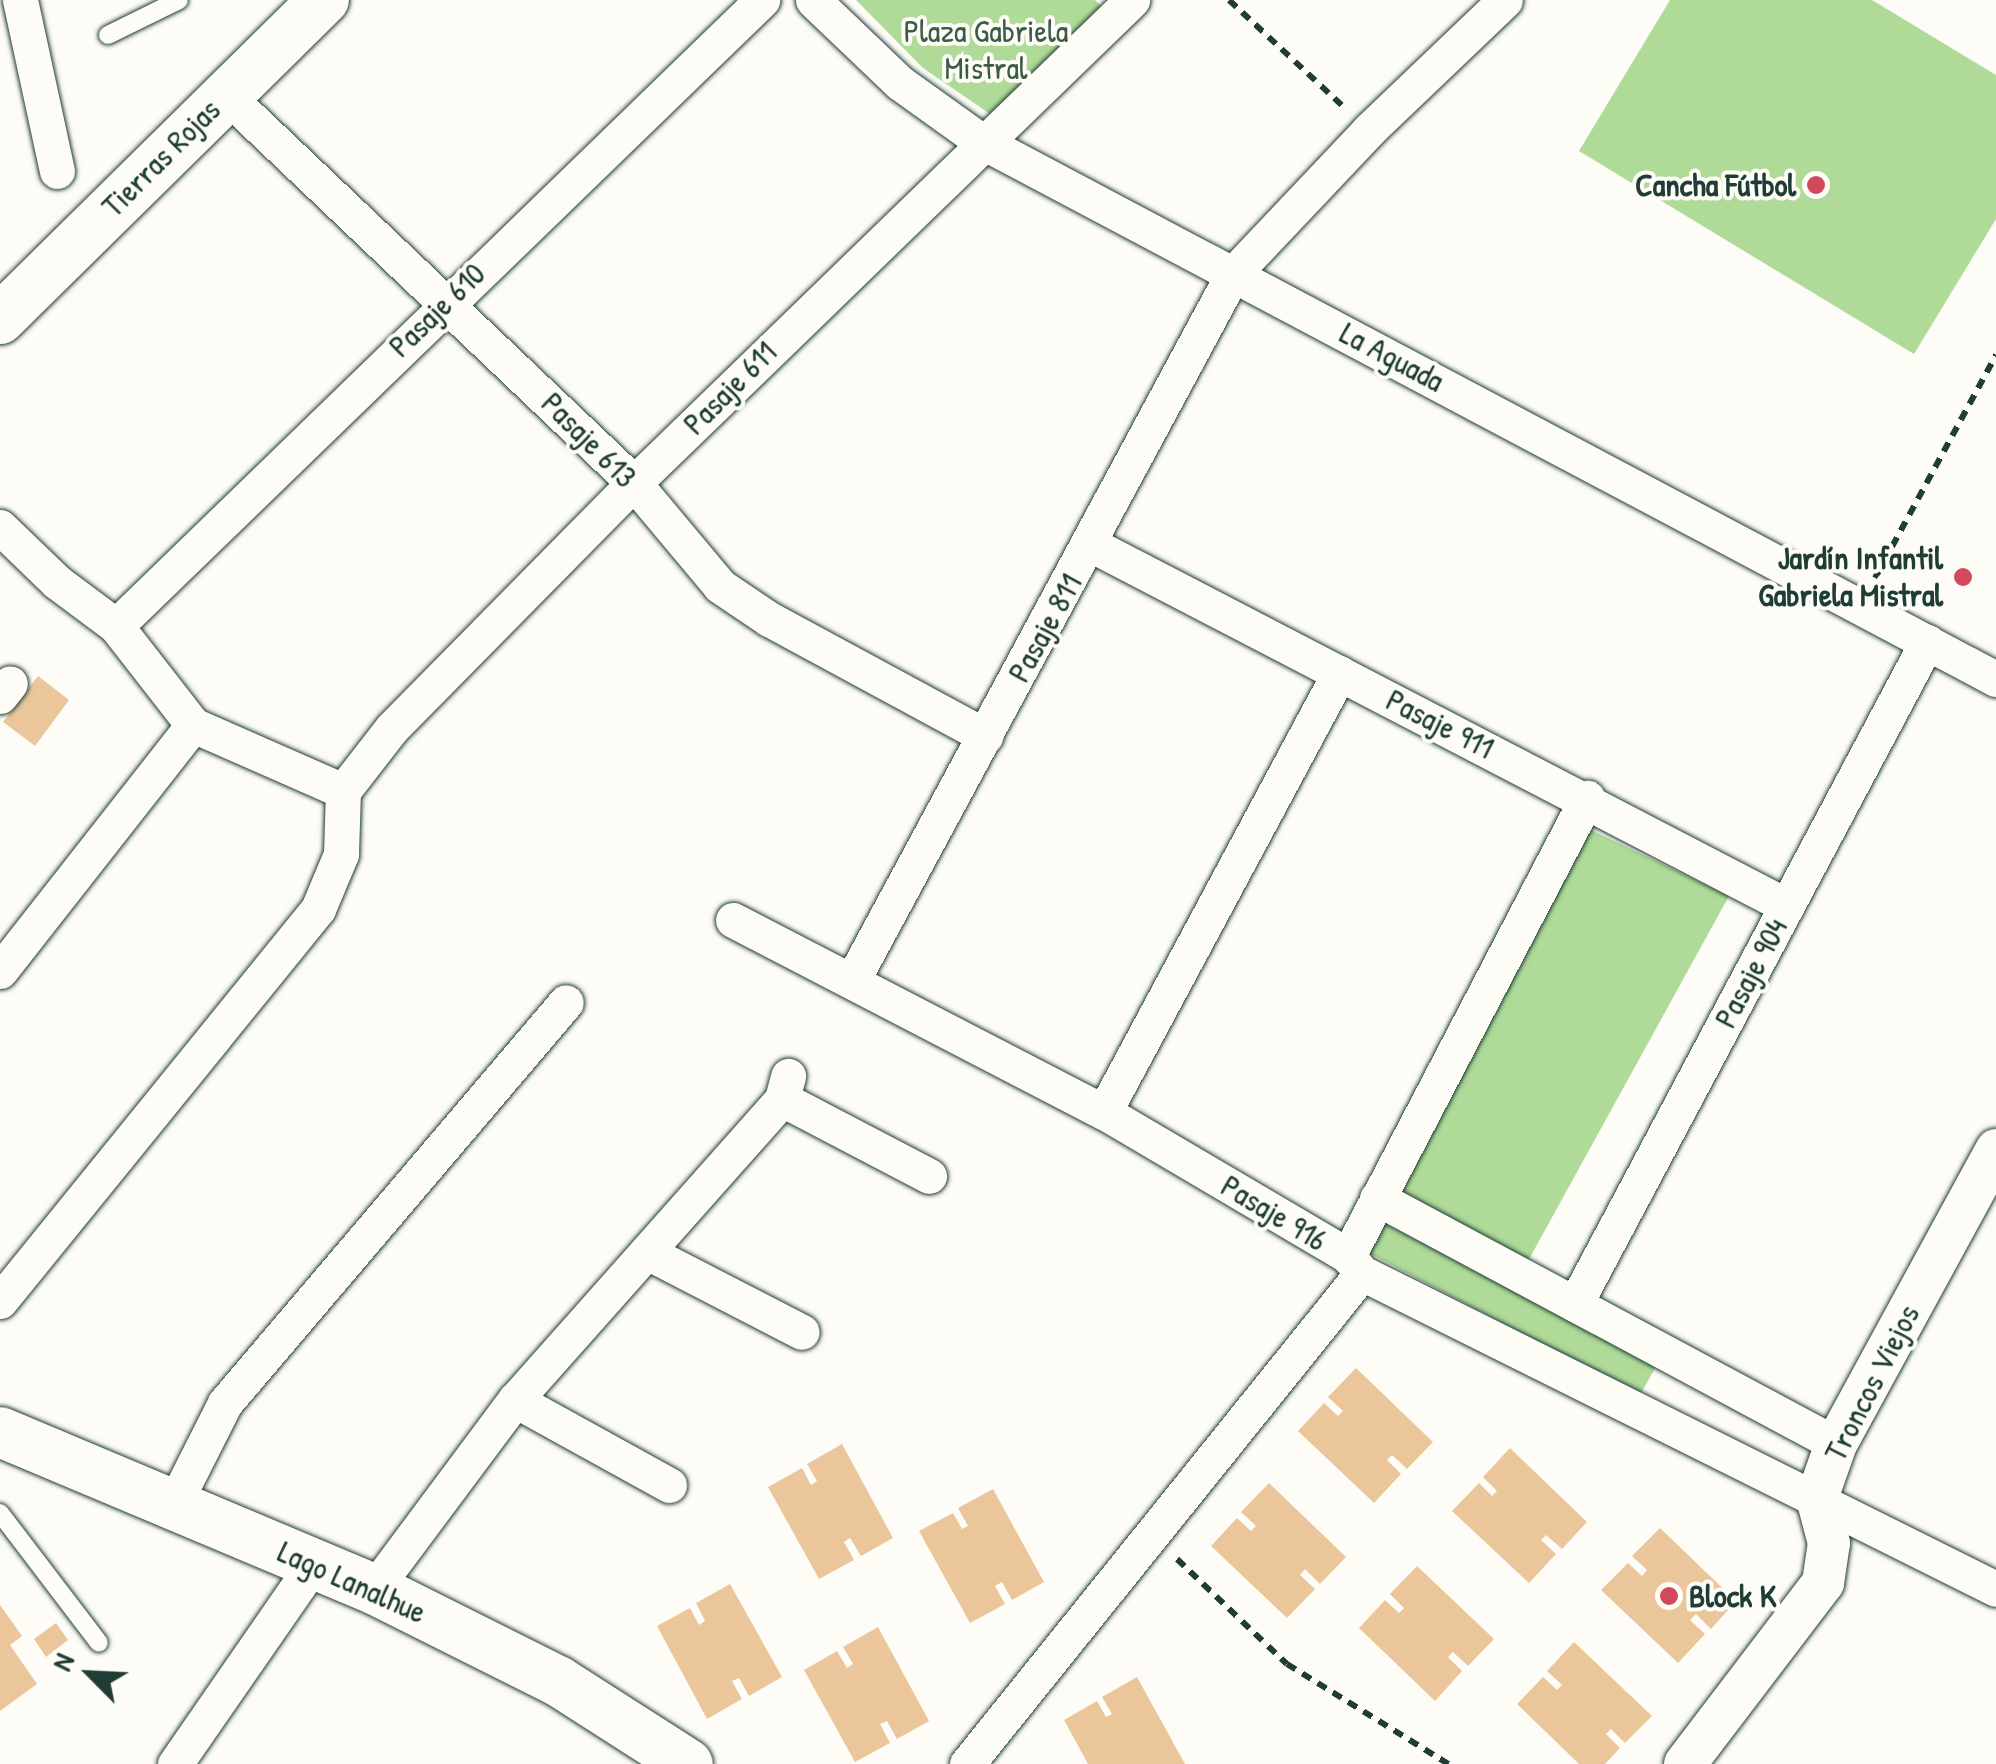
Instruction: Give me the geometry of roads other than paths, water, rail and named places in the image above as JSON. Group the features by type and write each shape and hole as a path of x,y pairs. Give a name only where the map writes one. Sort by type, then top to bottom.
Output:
{"main road":[{"name":"Tierras Rojas","path":"0,319 324,0"},
{"name":"Lago Lanalhue","path":"4,1442 174,1506 374,1589 558,1680 660,1752"}],"street":[{"path":"20,0 57,172"},
{"name":"Pasaje 610","path":"116,626 447,300 762,0"},
{"name":"La Aguada","path":"813,0 900,82 980,141 1861,603 1996,679"},
{"name":"Pasaje 611","path":"343,791 392,728 634,483 980,141 1132,0"},
{"name":"Pasaje 811","path":"853,979 1092,545 1233,274 1369,130 1506,0"},
{"name":"Pasaje 613","path":"225,94 447,300 634,483 720,586 769,620 985,736"},
{"path":"0,527 57,582 116,626 193,725 343,791 341,854 318,910 0,1301"},
{"name":"Pasaje 911","path":"1092,545 1587,798 1787,906"},
{"name":"Pasaje 904","path":"1575,1304 1928,642"},
{"path":"1104,1112 1339,673"},
{"path":"0,971 193,725"},
{"path":"967,1764 1151,1534 1355,1264 1377,1198 1587,798"},
{"name":"Pasaje 916","path":"733,920 1104,1112 1355,1264 1996,1589"},
{"path":"174,1506 225,1403 566,1002"},
{"path":"374,1589 515,1400 647,1252 785,1087 929,1176"},
{"name":"Troncos Viejos","path":"1684,1764 1823,1583 1829,1543 1817,1498 1836,1444 1996,1150"},
{"path":"1377,1198 1836,1444"},
{"path":"647,1252 802,1332"},
{"path":"515,1400 669,1485"},
{"path":"175,1764 314,1563"}],"lane":[{"path":"108,35 179,0"},
{"path":"0,1512 100,1644"}],"place":[{"name":"Cancha Fútbol","path":"1816,185"},
{"name":"Jardín Infantil Gabriela Mistral","path":"1963,577"},
{"name":"Block K","path":"1669,1596"}],"park label":[{"name":"Plaza Gabriela Mistral","path":"986,50"}]}
